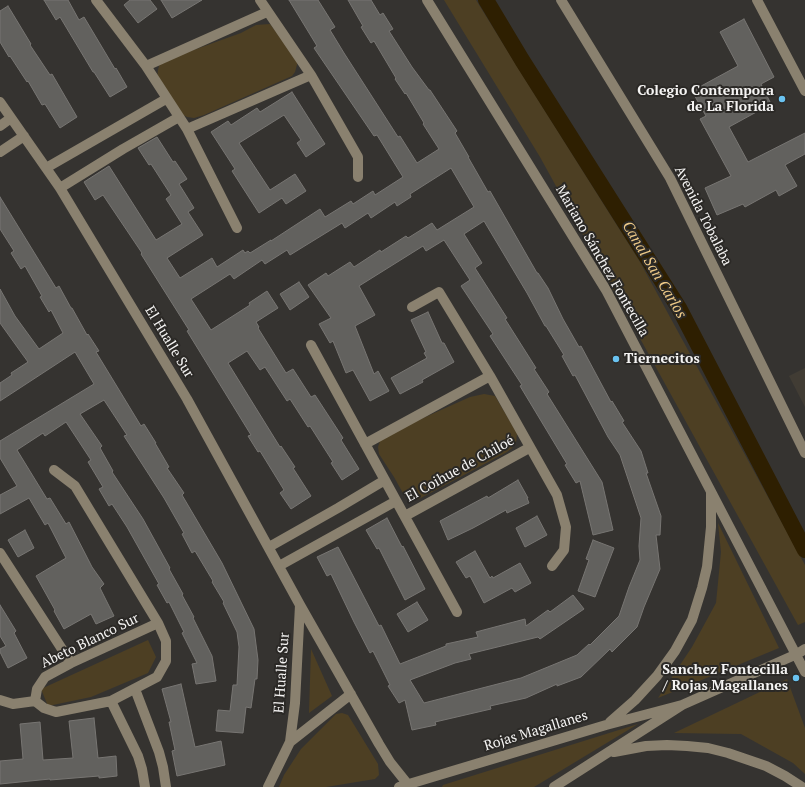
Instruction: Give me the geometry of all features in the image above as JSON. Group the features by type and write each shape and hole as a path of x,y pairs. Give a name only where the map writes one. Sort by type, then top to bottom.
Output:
{"street":[{"path":"96,0 146,66 166,99 187,129 237,228"},
{"path":"260,0 311,75 358,157 358,177"},
{"name":"Mariano Sánchez Fontecilla","path":"428,0 606,290 710,488 802,653 805,672"},
{"name":"Avenida Tobalaba","path":"561,0 670,178 805,453"},
{"path":"757,0 805,91"},
{"path":"146,66 268,12"},
{"path":"187,129 311,75"},
{"path":"46,168 166,99"},
{"name":"El Hualle Sur","path":"0,102 60,188 187,399 300,605 390,762 406,786"},
{"path":"60,188 123,149 179,117"},
{"path":"0,126 11,118"},
{"path":"0,152 24,136"},
{"name":"El Coihue de Chiloé","path":"412,307 439,292 490,376 529,448 557,495 566,527 564,550 552,566"},
{"name":"El Coihue de Chiloé","path":"311,345 457,612"},
{"path":"365,444 490,376"},
{"name":"El Coihue de Chiloé","path":"405,516 529,448"},
{"path":"54,470 75,486 158,623"},
{"path":"269,547 385,480"},
{"path":"606,725 635,700 657,676 675,651 692,620 707,568 711,527 710,488"},
{"name":"El Coihue de Chiloé","path":"279,566 396,501"},
{"path":"0,553 71,664"},
{"name":"El Hualle Sur","path":"268,787 290,742 295,703 300,605"},
{"name":"Abeto Blanco Sur","path":"158,623 166,641 166,661 157,677 111,701 56,712 44,708 35,701 37,689 44,678 158,623"},
{"name":"Rojas Magallanes","path":"406,786 606,725 682,705 802,653"},
{"path":"135,689 159,752 166,787"},
{"name":"El Hualle Sur","path":"290,742 351,694"},
{"path":"0,700 13,704 35,701"},
{"path":"111,701 138,756 145,787"},
{"name":"Rojas Magallanes","path":"554,787 682,705"},
{"path":"606,754 646,746 687,746 708,748 728,752 760,764 785,776 802,787"}],"shaded area":[{"path":"444,0 476,0 640,262 805,565 805,622 798,625 540,157"},
{"path":"270,24 298,61 295,72 292,76 204,115 194,118 183,115 157,78 160,62 241,33 256,25"},
{"path":"805,368 805,407 789,376"},
{"path":"484,394 495,396 517,433 516,443 507,452 419,499 413,500 404,495 379,454 378,447 381,438 470,397"},
{"path":"718,523 779,648 658,698 692,647 716,603 721,552"},
{"path":"148,640 156,657 148,673 91,697 48,706 41,689"},
{"path":"311,649 332,696 309,713"},
{"path":"787,679 805,728 805,774 793,763 741,734 674,733"},
{"path":"342,713 348,715 378,764 379,775 375,779 326,787 279,787 284,775 301,749 336,714"},
{"path":"638,724 534,787 442,787 443,785"}],"building":[{"path":"44,0 68,0 79,20 84,17 127,87 110,97 60,17 56,20"},
{"path":"130,0 150,0 157,9 138,23 124,5"},
{"path":"161,0 202,0 172,18"},
{"path":"289,0 318,0 335,27 330,30 398,137 400,136 417,163 439,149 406,93 405,94 395,79 396,78 374,41 371,43 361,27 363,26 348,0 371,0 380,15 383,13 393,29 389,31 412,67 430,90 457,131 455,133 488,192 490,191 537,273 548,288 563,319 579,347 581,346 611,402 612,401 624,421 622,422 641,451 648,473 646,473 661,516 660,535 656,535 660,569 637,627 612,652 610,649 581,677 557,686 557,684 526,698 490,706 491,709 435,722 436,725 412,730 405,700 399,703 388,686 390,685 373,651 370,653 331,574 327,576 317,557 338,547 379,626 381,625 400,664 446,646 446,644 478,637 476,632 525,619 526,626 548,610 550,612 573,595 584,609 540,639 538,637 469,654 471,659 455,663 410,680 424,703 521,678 577,655 589,644 590,645 619,616 640,560 639,546 641,518 620,455 608,437 575,375 573,376 562,356 564,355 545,326 484,221 464,234 482,263 475,268 507,318 505,319 536,368 534,369 549,392 547,394 602,482 613,530 593,535 580,481 576,483 565,465 567,464 520,386 522,385 490,336 493,334 461,286 470,280 444,240 426,251 423,246 359,286 375,315 355,326 374,374 378,371 389,391 370,401 353,370 346,373 333,341 330,343 319,324 331,318 308,285 326,273 328,276 350,262 354,267 380,250 381,252 406,236 408,238 432,223 437,230 474,207 451,168 410,194 411,197 397,206 395,202 371,218 368,213 345,228 342,223 290,255 287,250 265,264 262,260 234,279 230,274 191,299 211,330 250,305 249,303 267,291 278,308 256,322 259,327 258,328 286,373 293,369 311,397 315,395 343,438 341,440 359,469 342,480 331,463 333,462 310,426 308,427 290,399 287,401 265,367 260,370 247,351 228,363 280,447 281,446 295,467 293,468 311,496 291,509 280,493 284,490 260,451 258,452 248,436 251,435 187,331 189,330 141,254 142,253 103,195 95,200 84,182 109,166 156,240 182,224 166,199 171,195 151,164 149,165 138,148 157,137 173,162 175,161 187,179 179,184 194,208 188,212 203,235 167,258 180,278 212,258 217,267 243,250 245,253 248,251 250,253 320,209 325,217 351,201 353,204 373,191 375,195 403,177 377,135 374,136 314,48 317,46"},
{"path":"8,6 31,44 30,45 50,75 52,74 77,117 60,128 45,104 42,105 28,81 27,82 10,56 9,57 0,42 0,11"},
{"path":"744,19 774,77 761,84 771,104 729,127 748,162 805,133 805,154 785,165 797,186 779,196 776,190 745,207 743,204 717,215 705,188 731,176 700,119 706,116 692,91 738,66 720,32"},
{"path":"292,92 325,144 306,157 297,143 301,140 284,115 239,143 270,190 295,174 306,191 286,204 282,198 259,213 232,171 235,169 211,132 228,121 231,125 257,108 260,112"},
{"path":"0,197 56,288 59,286 87,335 88,334 99,351 96,352 141,426 144,424 156,443 169,467 167,468 184,493 182,495 222,563 254,629 258,660 257,679 255,679 251,708 246,707 243,733 216,731 218,710 230,711 233,685 237,685 239,647 237,632 223,603 224,602 212,582 213,581 195,551 192,553 182,534 184,533 164,498 124,436 127,435 104,400 80,414 102,446 100,448 113,471 112,472 143,519 170,568 169,569 183,594 182,595 212,656 216,681 196,684 192,664 197,663 182,633 184,632 169,602 167,603 157,585 159,584 127,527 112,504 109,506 99,489 103,487 88,462 91,460 66,422 45,436 43,433 17,450 47,499 50,498 66,524 69,522 92,567 104,584 100,588 114,616 96,624 91,614 64,629 36,576 66,558 48,523 45,525 29,498 0,514 0,495 17,486 0,458 0,441 94,384 75,352 0,401 0,383 12,375 11,373 28,362 0,323 0,289 15,316 39,349 63,333 51,310 49,312 40,297 42,296 25,266 21,269 11,253 14,251 0,229"},
{"path":"299,282 309,297 290,310 280,294"},
{"path":"428,312 442,343 444,343 454,362 422,380 423,382 400,394 391,378 427,358 424,353 426,352 411,320"},
{"path":"518,480 528,498 529,503 507,513 506,510 448,540 440,521 487,496 488,498"},
{"path":"537,516 547,535 525,547 516,528"},
{"path":"387,518 425,589 405,600 379,548 377,549 366,530"},
{"path":"25,530 34,548 18,557 8,540"},
{"path":"593,540 614,548 595,597 578,591 589,560 586,559"},
{"path":"475,551 490,578 492,576 493,578 520,563 531,583 515,592 512,588 484,603 470,576 466,578 456,562"},
{"path":"417,602 428,620 408,632 397,614"},
{"path":"0,605 16,631 14,633 27,658 8,668 0,652 0,649 6,646 0,636"},
{"path":"181,684 195,747 221,741 225,765 177,776 172,751 175,750 169,722 171,722 162,689"},
{"path":"94,718 98,758 116,756 117,776 50,779 0,784 0,761 23,759 20,724 40,722 43,760 73,758 69,721"}],"waterway":[{"name":"Canal San Carlos","path":"486,0 522,60 679,308 805,550"}],"place":[{"name":"Colegio Contempora de La Florida","path":"782,99"},
{"name":"Tiernecitos","path":"616,359"},
{"name":"Sanchez Fontecilla / Rojas Magallanes","path":"796,678"}]}
